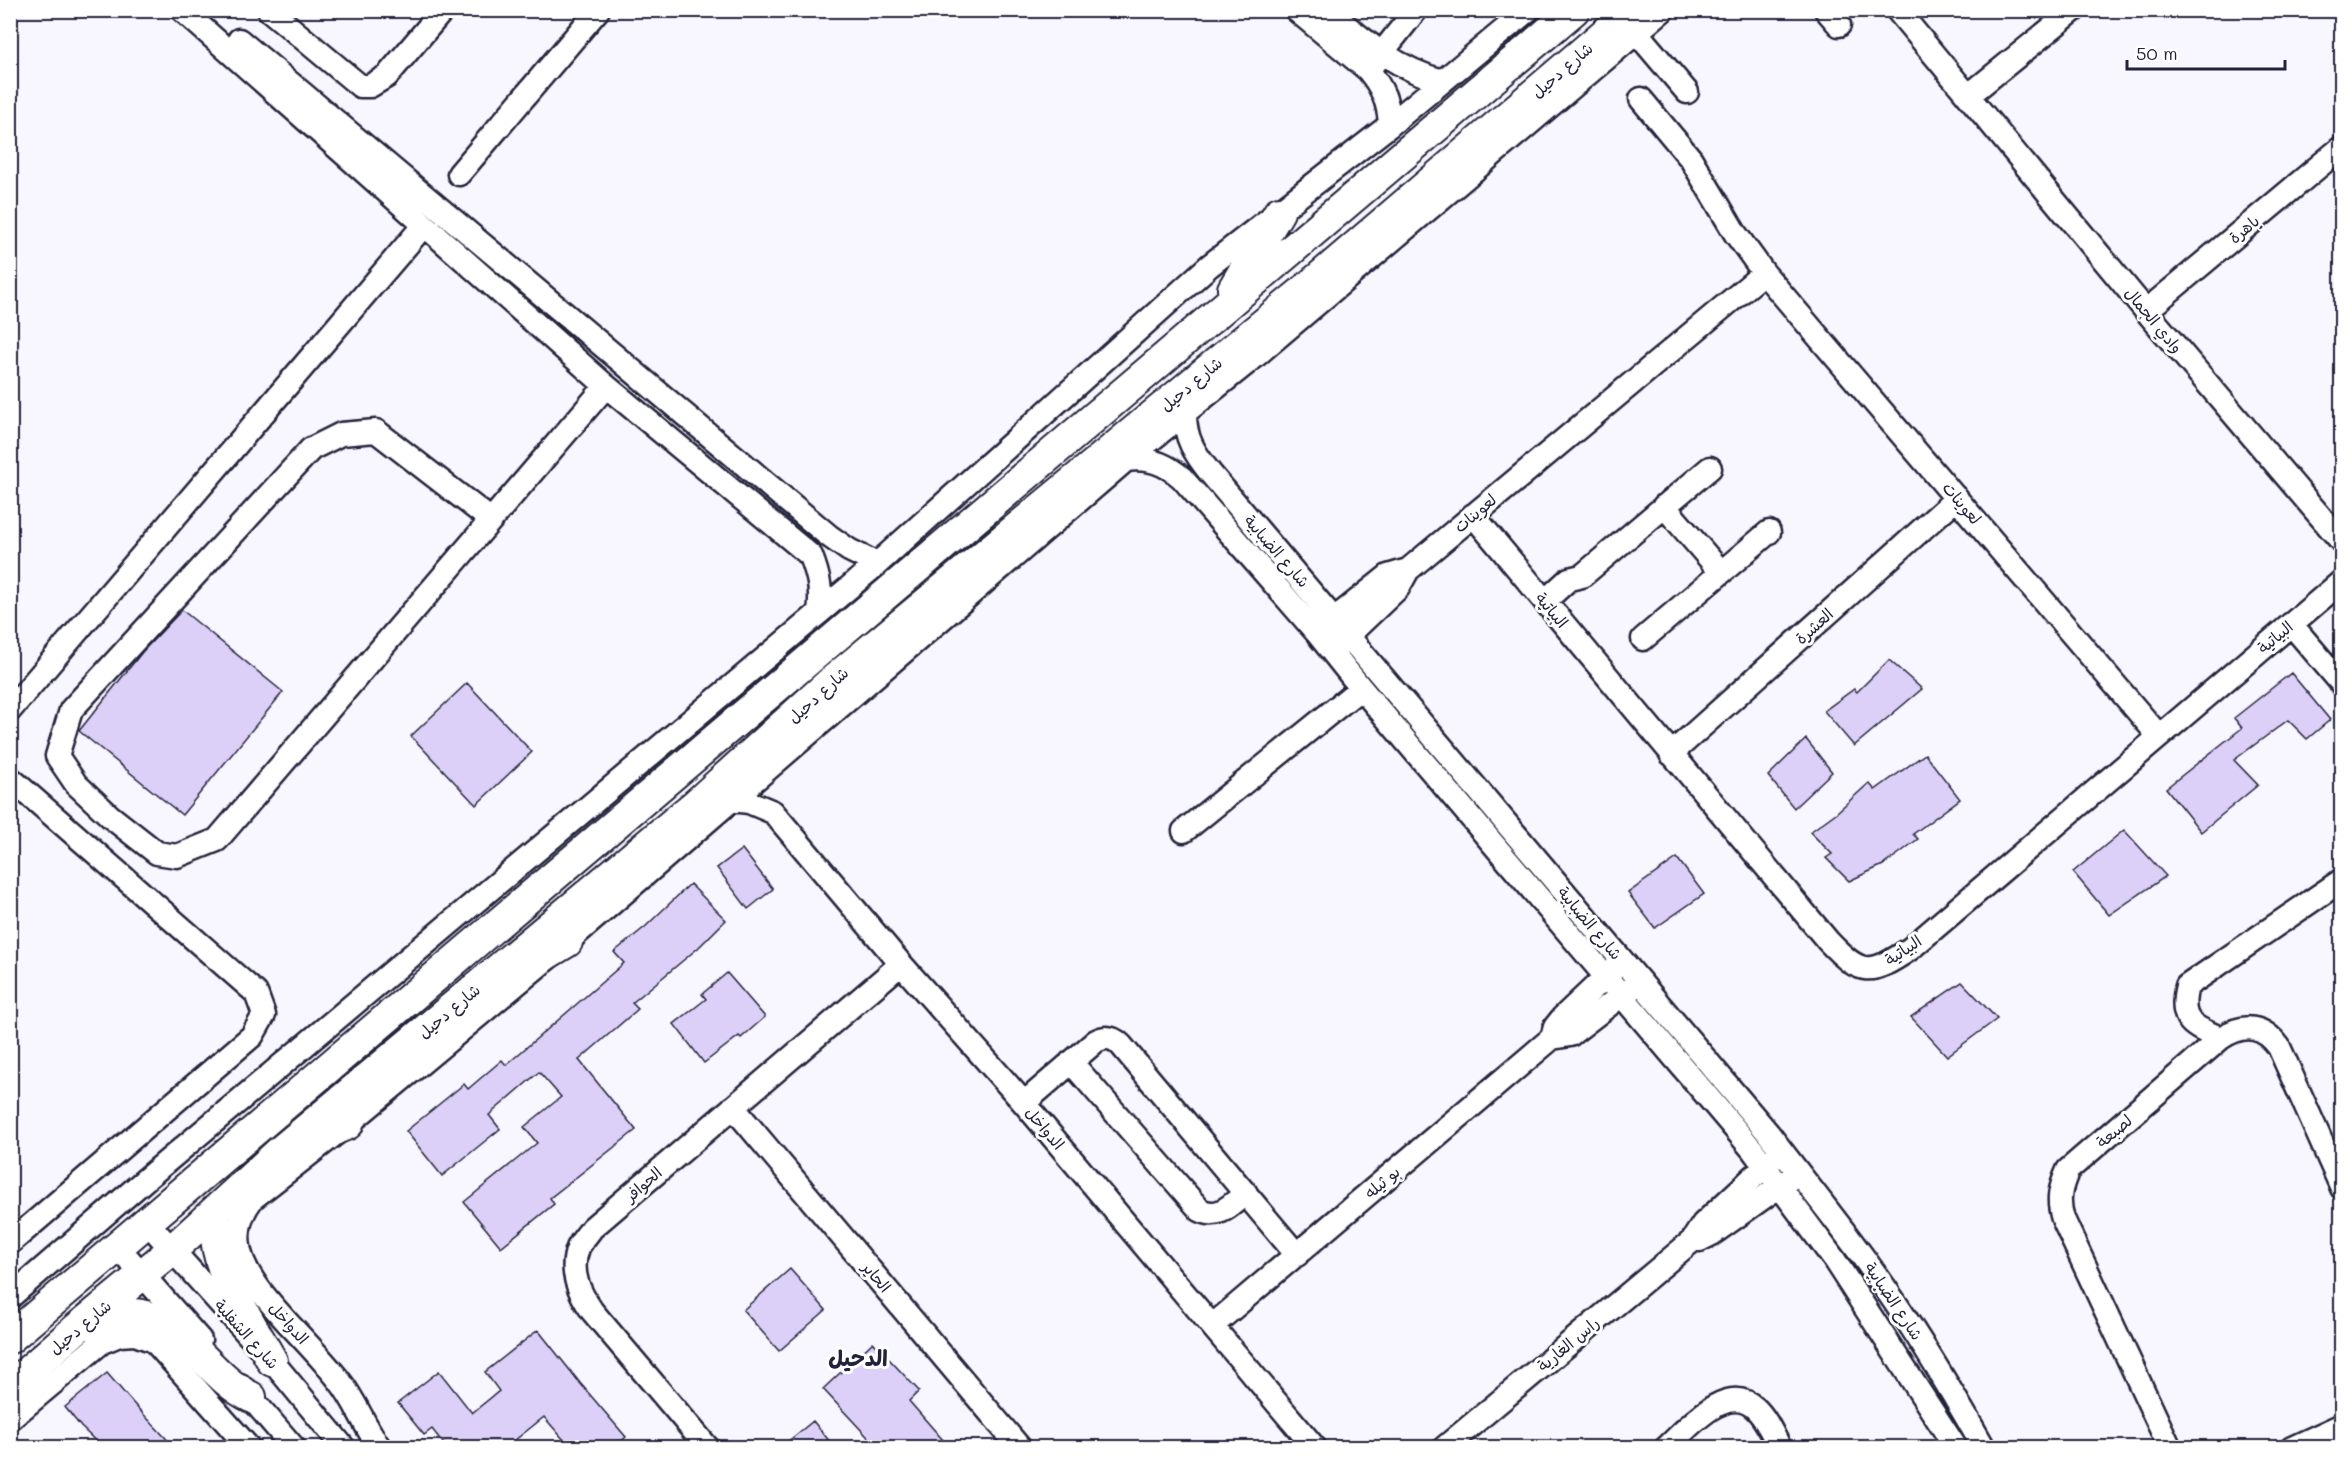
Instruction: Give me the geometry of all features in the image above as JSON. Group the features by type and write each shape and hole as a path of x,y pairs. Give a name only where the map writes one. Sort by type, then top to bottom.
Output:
{"main road":[{"name":"شارع دحيل","path":"10,1338 1574,10"},
{"name":"شارع دحيل","path":"10,1387 172,1250 278,1153 698,803 832,681 1274,315 1634,22"},
{"path":"1221,309 1280,212"},
{"path":"1252,358 1274,315"},
{"path":"799,742 832,681"},
{"path":"698,803 732,800"},
{"path":"432,1024 567,942"},
{"path":"278,1153 348,1124"},
{"path":"216,1210 215,1237 225,1270 235,1294 272,1360"},
{"path":"76,1329 111,1316 127,1313 154,1318 170,1327 227,1383 251,1397"}],"street":[{"path":"182,10 606,387 811,556 819,575 822,592 819,613"},
{"path":"204,10 829,536 849,550 877,564"},
{"path":"268,10 360,86 370,86 387,76 443,10"},
{"path":"459,174 598,10"},
{"path":"1296,10 1344,36 1375,62 1443,81"},
{"path":"1327,10 1344,36"},
{"path":"1375,62 1416,10"},
{"path":"10,1297 146,1179 877,564 1176,294 1390,125 1528,10"},
{"name":"شارع دحيل","path":"260,1191 348,1124 567,942 1126,460 1252,358 1634,22 1663,10"},
{"name":"وادي الجمال","path":"1897,10 2146,311 2342,542"},
{"path":"1968,96 2074,10"},
{"path":"1634,22 1688,92"},
{"path":"1375,62 1389,110 1390,125"},
{"name":"لعوينات","path":"1641,99 1691,159 1735,232 1764,273 2158,735"},
{"name":"باهرة","path":"2146,311 2342,147"},
{"path":"10,710 424,225"},
{"name":"لعوينات","path":"1331,651 1333,629 1398,588 1408,570 1764,273"},
{"path":"491,520 376,430 341,434 311,449 71,710 57,756 76,784 111,817 157,853 177,856 217,840 606,387"},
{"name":"شارع الضبابية","path":"1185,411 1186,434 1196,454 1333,629 1614,969"},
{"name":"شارع الضبابية","path":"1126,460 1150,460 1178,474 1333,629"},
{"path":"1548,606 1577,588 1582,576 1710,468"},
{"name":"العشرة","path":"1671,754 1957,498"},
{"path":"1664,507 1721,572"},
{"name":"البياتية","path":"1473,515 1828,941 1854,966 1864,968 1876,967 1892,961 1910,949 2158,735 2342,581"},
{"path":"1643,639 1769,532"},
{"path":"811,556 829,536"},
{"path":"2291,624 2342,684"},
{"name":"شارع الضبابية","path":"1331,651 1361,688 1631,988 1773,1159 1798,1173 1853,1243 1923,1344 1984,1448"},
{"path":"1184,831 1361,688"},
{"path":"732,800 757,805 772,812 770,783 776,764"},
{"path":"10,778 256,993 264,1015 252,1036 10,1243"},
{"name":"الدواخل","path":"772,812 901,964 1024,1103 1315,1448"},
{"path":"2221,1038 2196,1029 2188,1018 2182,1004 2187,986 2342,880"},
{"name":"الحوافر","path":"708,1448 579,1293 574,1271 578,1248 592,1228 901,964"},
{"name":"بو ثيله","path":"1212,1326 1552,1038 1559,1022 1614,969"},
{"name":"بو ثيله","path":"1552,1038 1570,1035 1631,988"},
{"name":"لصبعة","path":"2170,1448 2063,1219 2059,1206 2059,1192 2068,1170 2221,1038 2240,1028 2263,1031 2272,1037 2279,1047 2342,1188"},
{"path":"1024,1103 1101,1038 1106,1037 1117,1041 1298,1255"},
{"path":"1071,1062 1200,1210 1211,1214 1217,1213 1246,1193"},
{"name":"الحاير","path":"733,1107 1020,1448"},
{"name":"شارع الضبابية","path":"1773,1159 1780,1186 1833,1258 1956,1448"},
{"name":"راس الغارية","path":"1444,1448 1692,1241 1703,1224 1773,1159"},
{"name":"راس الغارية","path":"1692,1241 1712,1234 1798,1173"},
{"name":"الدواخل","path":"260,1191 247,1205 240,1223 240,1252 248,1272 259,1290 341,1383 380,1448"},
{"name":"شارع الشفلية","path":"147,1222 272,1360 344,1448"},
{"path":"118,1247 294,1448"},
{"name":"شارع دحيل","path":"10,1419 102,1342 118,1335 135,1334 154,1341 249,1448"},
{"path":"1666,1448 1717,1404 1732,1399 1748,1403 1755,1408 1780,1448"},
{"path":"306,1403 364,1423"},
{"path":"2292,1448 2342,1425"}],"building":[{"path":"182,610 283,692 182,815 79,731 143,651"},
{"path":"1889,660 1922,689 1854,746 1824,711 1854,689 1857,692"},
{"path":"2291,673 2330,720 2307,739 2288,720 2234,760 2258,785 2201,832 2166,788 2242,728 2234,718"},
{"path":"467,683 532,752 476,805 411,736"},
{"path":"1806,739 1832,772 1794,808 1768,776"},
{"path":"1925,754 1960,799 1913,834 1918,839 1901,852 1883,865 1849,881 1826,858 1832,854 1810,832 1836,813 1869,783 1875,790"},
{"path":"2124,830 2166,876 2109,915 2073,872"},
{"path":"742,849 773,889 748,909 717,868"},
{"path":"1677,858 1704,894 1655,928 1628,893"},
{"path":"690,884 726,920 698,948 632,1003 638,1009 579,1060 636,1130 550,1198 554,1204 501,1247 464,1202 537,1143 524,1127 561,1097 539,1072 489,1115 500,1129 442,1176 406,1131 464,1084 468,1089 502,1060 506,1065 624,963 614,952 645,927"},
{"path":"727,973 765,1017 741,1038 739,1036 704,1063 674,1024 706,999 702,994"},
{"path":"1962,982 1997,1019 1947,1056 1911,1017"},
{"path":"790,1269 826,1310 779,1351 743,1310"},
{"path":"538,1330 626,1437 614,1448 571,1448 544,1417 505,1448 447,1448 432,1429 424,1435 398,1403 439,1371 472,1413 499,1391 485,1372"},
{"path":"873,1342 919,1391 909,1401 950,1448 878,1448 823,1389"},
{"path":"107,1373 175,1448 103,1448 81,1427 65,1407"},
{"path":"813,1421 835,1448 780,1448"}],"district":[{"name":"الدحيل","path":"858,1358"}]}
